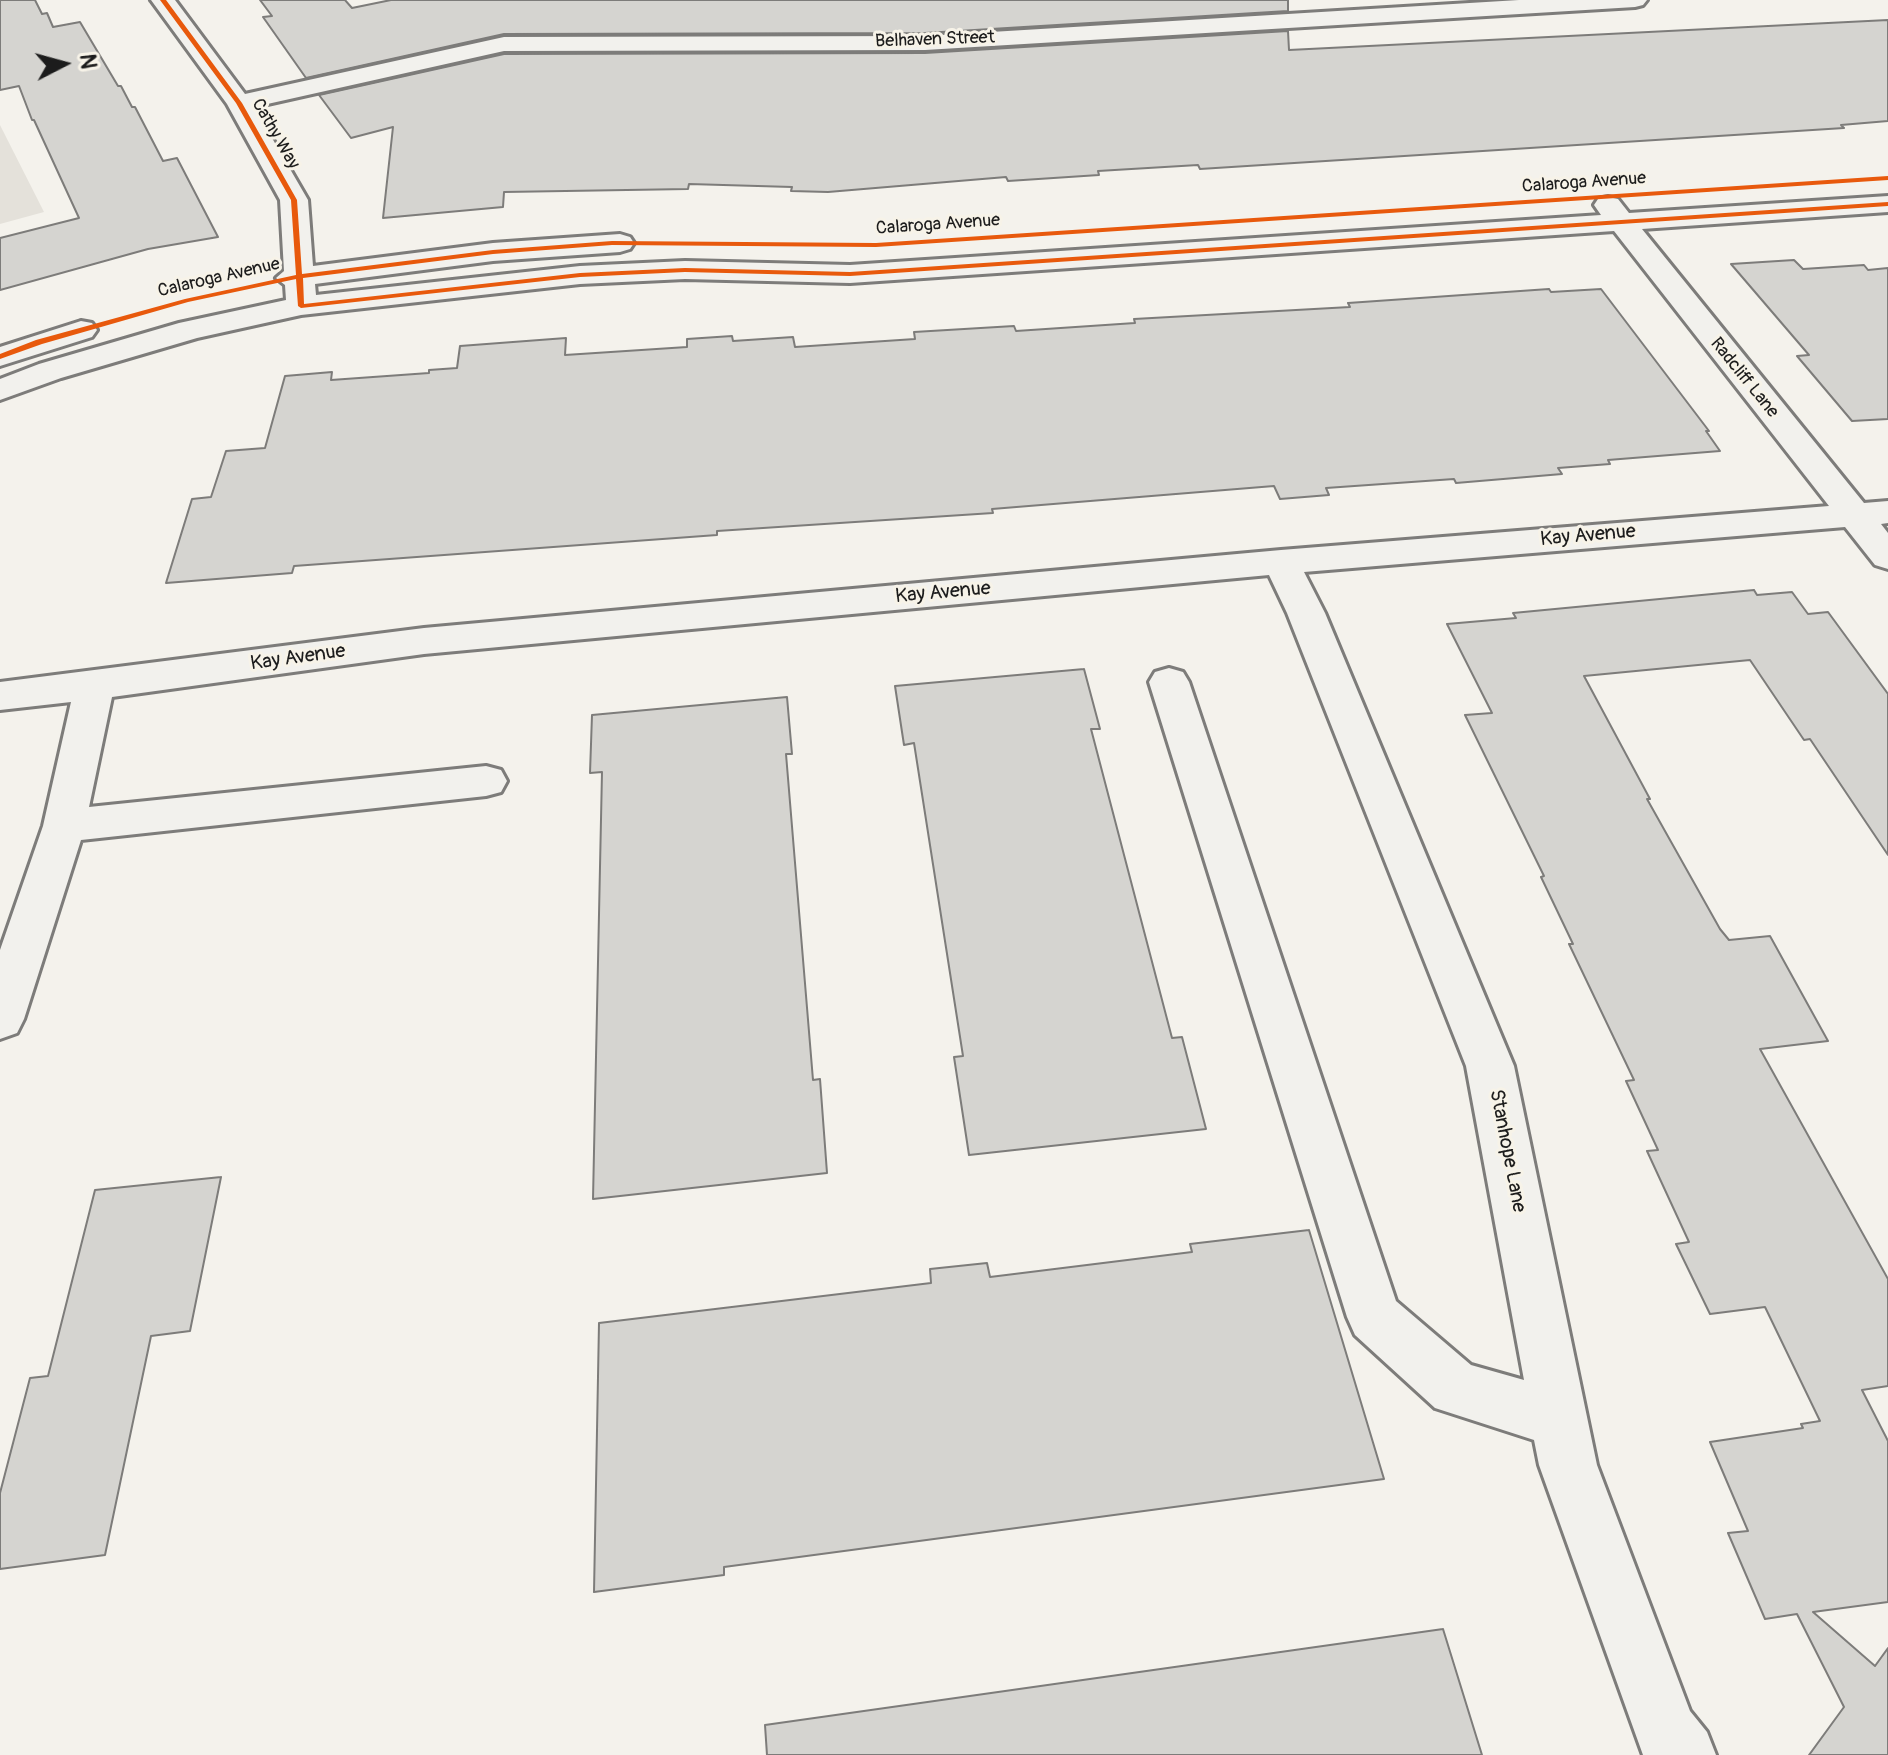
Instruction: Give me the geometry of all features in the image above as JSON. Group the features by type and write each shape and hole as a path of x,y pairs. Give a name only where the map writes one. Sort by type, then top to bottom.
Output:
{"street":[{"name":"Cathy Way","path":"163,0 239,103 294,200 300,291"},
{"name":"Belhaven Street","path":"239,103 504,44 925,43 1635,0"},
{"name":"Calaroga Avenue","path":"0,357 39,342 187,300 685,270 850,274 1611,210 1888,178"},
{"name":"Calaroga Avenue","path":"1611,210 1888,204"},
{"name":"Radcliff Lane","path":"1611,210 1871,513 1888,557"},
{"name":"Calaroga Avenue","path":"0,390 50,371 190,330 300,291"},
{"name":"Kay Avenue","path":"0,696 424,641 1281,562 1871,513"},
{"name":"Stanhope Lane","path":"1281,562 1306,613 1490,1066 1568,1465 1666,1732 1684,1755"},
{"path":"1169,682 1374,1317 1455,1388 1558,1419"},
{"path":"0,1019 64,826 95,686"},
{"path":"64,826 486,781"}],"shaded area":[{"path":"0,125 44,212 0,224"}],"building":[{"path":"0,0 35,0 42,14 47,13 53,27 80,22 118,86 135,107 163,161 177,158 218,237 148,249 0,290 0,238 79,218 19,86 0,90"},
{"path":"260,0 345,0 352,8 391,0 1288,0 1288,11 925,33 504,34 306,78 263,17 272,16"},
{"path":"1888,20 1888,121 1841,125 1844,128 1200,169 1198,165 1098,171 1099,175 1008,181 1006,177 828,192 791,191 792,187 689,184 688,189 504,192 503,207 383,218 393,127 351,138 319,95 504,54 925,53 1288,31 1289,50"},
{"path":"1794,260 1803,269 1864,265 1868,270 1888,268 1888,419 1852,421 1797,356 1809,355 1731,264"},
{"path":"1549,289 1551,292 1601,289 1709,431 1706,431 1720,451 1608,460 1610,464 1558,468 1562,474 1456,483 1454,479 1326,488 1329,495 1280,499 1274,486 992,509 993,513 717,531 717,535 294,566 292,573 166,583 192,499 211,497 226,451 265,448 285,376 332,372 331,380 429,373 429,370 457,368 460,346 566,338 565,355 687,347 687,339 732,336 733,341 793,337 795,347 915,339 914,332 1014,326 1016,331 1135,323 1134,319 1350,307 1348,303"},
{"path":"1754,590 1757,595 1792,592 1808,614 1828,612 1888,694 1888,855 1810,739 1804,740 1750,660 1584,676 1650,799 1647,799 1720,929 1729,940 1770,936 1828,1041 1760,1049 1888,1279 1888,1386 1862,1390 1888,1441 1888,1602 1813,1612 1875,1666 1888,1648 1888,1755 1809,1755 1844,1707 1797,1614 1765,1619 1728,1533 1748,1531 1710,1442 1803,1428 1801,1424 1820,1421 1765,1307 1710,1314 1676,1244 1689,1242 1647,1151 1658,1150 1626,1081 1634,1080 1569,944 1573,944 1541,877 1544,876 1465,715 1492,713 1447,624 1516,618 1513,613"},
{"path":"1084,669 1100,729 1091,729 1172,1038 1182,1037 1206,1129 969,1155 954,1057 963,1056 914,743 904,745 895,686"},
{"path":"787,697 792,754 786,754 813,1080 820,1079 827,1173 593,1199 602,772 590,773 592,715"},
{"path":"221,1177 190,1331 151,1336 105,1555 0,1569 0,1493 30,1378 48,1376 95,1190"},
{"path":"1309,1230 1384,1479 724,1567 724,1575 594,1592 599,1323 931,1283 930,1269 987,1263 990,1277 1192,1252 1190,1244"},
{"path":"1443,1629 1482,1755 767,1755 765,1725"}],"cycle path":[{"path":"163,0 239,103 294,200 301,306 580,275 685,270 850,274 1888,204"},
{"path":"0,357 39,342 187,300 299,276 493,252 612,243 876,245 1888,178"}]}
